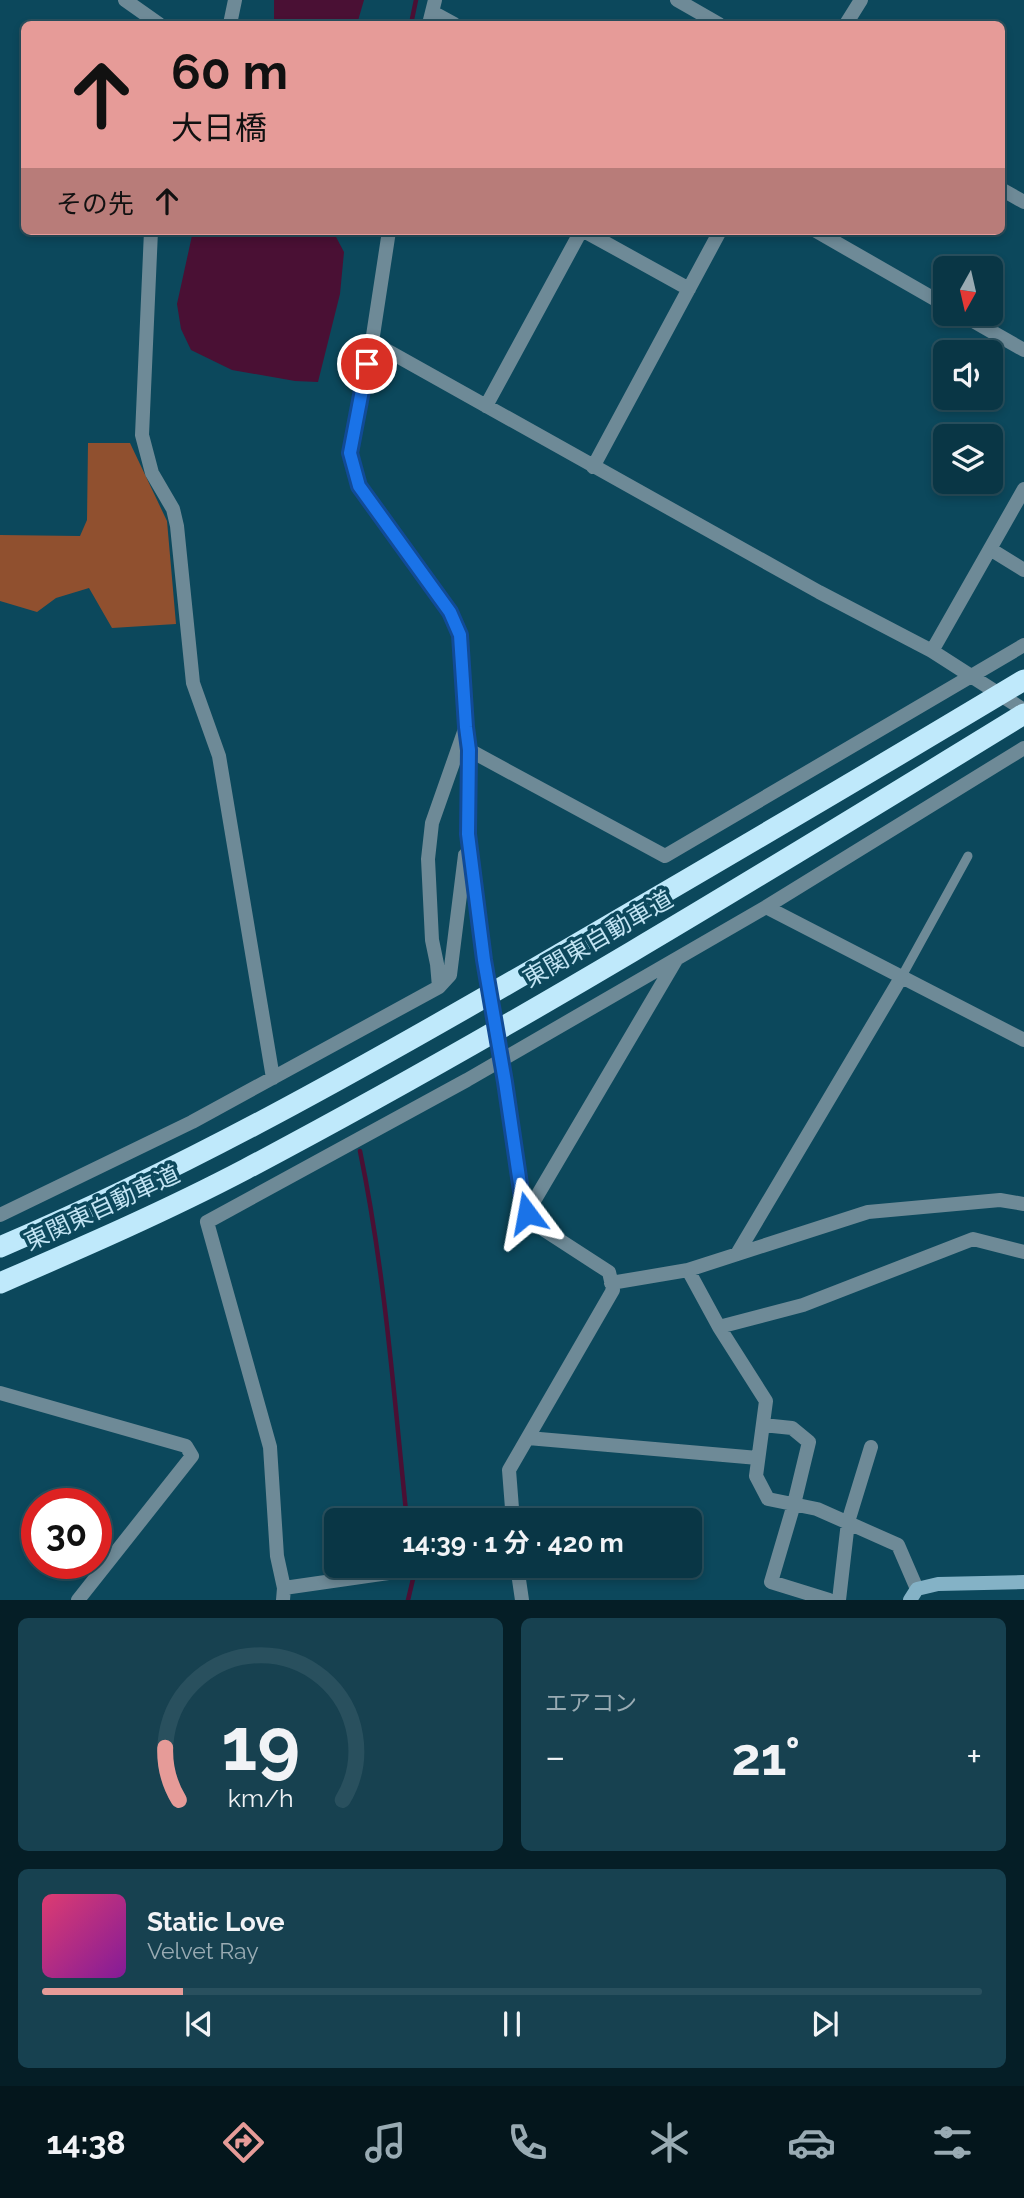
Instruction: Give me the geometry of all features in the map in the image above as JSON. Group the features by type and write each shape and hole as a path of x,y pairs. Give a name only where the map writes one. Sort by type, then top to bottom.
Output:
{"highway":[{"name":"東関東自動車道","path":"0,1247 129,1190 233,1137 440,1023 1024,680"},
{"name":"東関東自動車道","path":"0,1283 141,1220 245,1169 468,1046 791,857 1024,712"}],"street":[{"path":"125,0 155,21"},
{"path":"231,21 235,0"},
{"path":"677,0 714,21"},
{"path":"848,21 861,0"},
{"path":"432,12 448,21"},
{"path":"1005,191 1024,202"},
{"path":"151,235 142,435 152,473 173,509 177,526 193,683 219,756 273,1078"},
{"path":"0,1215 192,1122 439,987 450,975 468,834 469,750 460,635 450,612 359,486 350,453 372,342 388,235"},
{"path":"486,405 581,235"},
{"path":"590,235 689,289"},
{"path":"593,467 718,235"},
{"path":"823,235 933,298"},
{"path":"982,326 1024,350"},
{"path":"372,342 819,592 932,651 1024,712"},
{"path":"932,651 1024,489"},
{"path":"990,549 1024,570"},
{"path":"469,750 666,856 1024,645"},
{"path":"439,987 432,940 428,859 432,823 466,727"},
{"path":"371,1578 283,1594 277,1556 271,1447 207,1222 467,1080 677,959 1024,748"},
{"path":"468,834 484,960 522,1198 527,1213 538,1226 608,1272 613,1290 509,1470 512,1508"},
{"path":"766,907 1024,1040"},
{"path":"527,1213 677,959"},
{"path":"737,1254 902,976"},
{"path":"611,1283 688,1270 868,1212 1000,1200 1024,1204"},
{"path":"719,1326 803,1305 973,1239 1024,1252"},
{"path":"688,1270 766,1401 756,1476 768,1499 817,1508 898,1545 913,1594 937,1584 1024,1582"},
{"path":"0,1393 186,1446 192,1456 78,1600"},
{"path":"763,1425 792,1428 809,1442 771,1582 830,1600"},
{"path":"528,1438 758,1458"},
{"path":"839,1600 848,1522 871,1447"},
{"path":"519,1578 523,1600"}],"lane":[{"path":"902,976 968,856"}],"shaded area":[{"path":"274,0 364,0 358,21 274,21"},
{"path":"192,235 335,235 344,252 340,294 318,382 295,381 232,370 191,350 181,329 177,304"},
{"path":"88,443 130,443 167,521 176,624 112,628 89,588 56,598 37,612 0,601 0,535 80,536 87,520"}],"waterway":[{"path":"412,21 416,0"},
{"path":"360,1151 376,1242 406,1508"},
{"path":"408,1600 413,1578"}],"route":[{"path":"367,364 350,453 359,486 450,612 460,635 469,750 468,834 484,960 522,1198 527,1213"}]}
